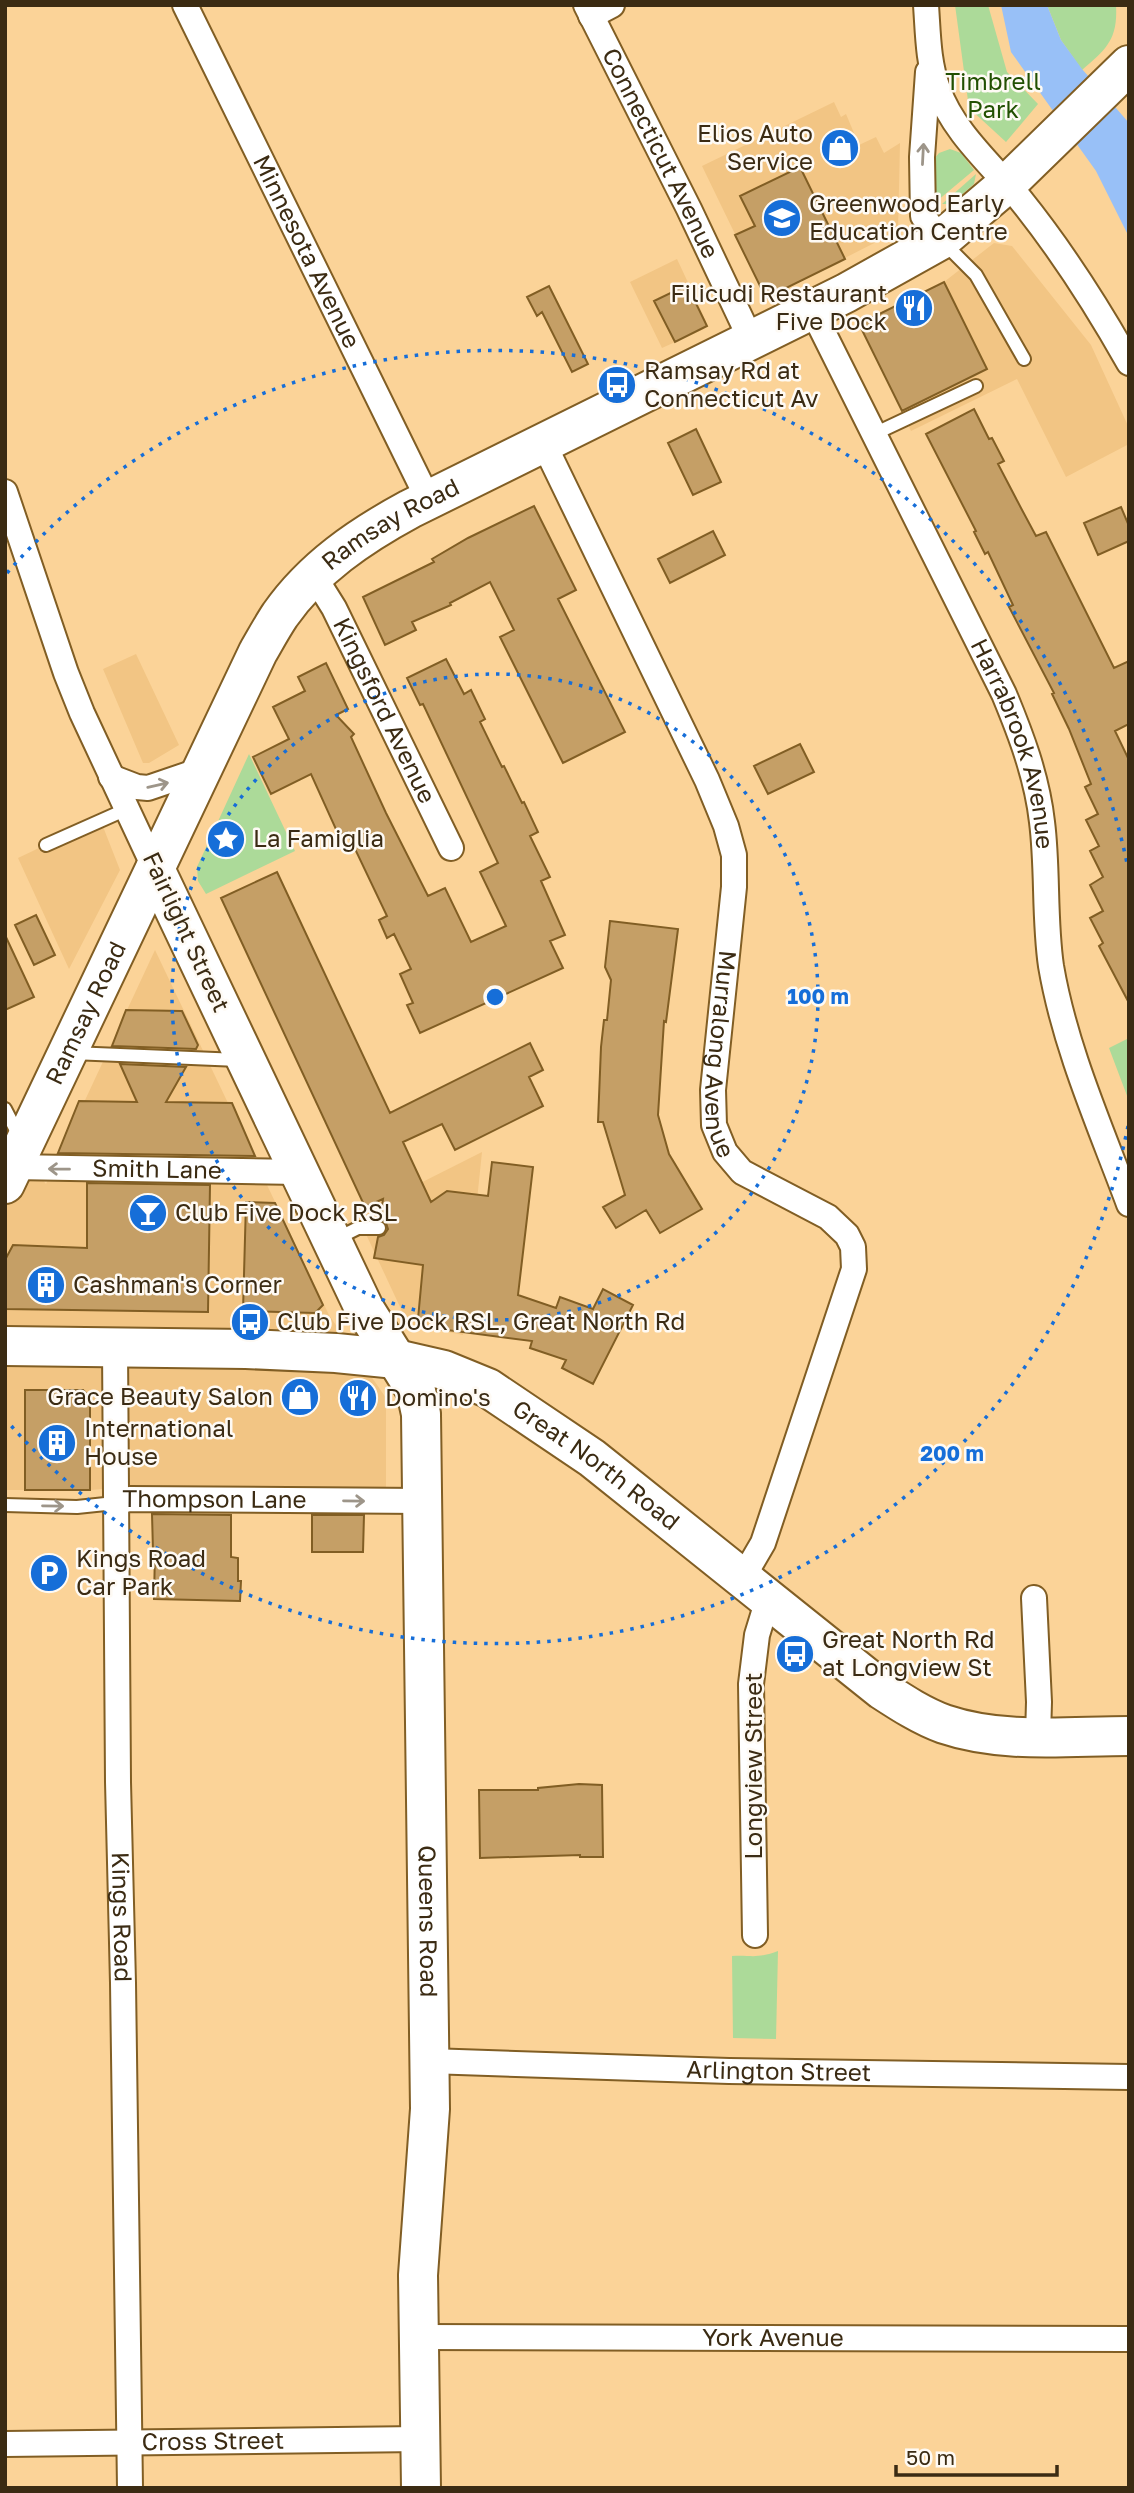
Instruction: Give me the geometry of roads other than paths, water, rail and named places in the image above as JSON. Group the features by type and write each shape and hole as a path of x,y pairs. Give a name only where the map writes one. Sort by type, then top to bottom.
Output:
{"main road":[{"name":"Ramsay Road","path":"14,1165 258,652 280,615 314,576 347,547 428,499 871,281 941,240 1007,184 1117,76"},
{"name":"Fairlight Street","path":"155,869 364,1308 396,1359"},
{"name":"Great North Road","path":"5,1346 246,1349 396,1359 444,1370 488,1388 592,1458 882,1690 914,1711 973,1732 1002,1736 1129,1736"},
{"name":"Queens Road","path":"396,1359 416,1391 421,1414 423,1501 430,2109 421,2213 418,2337 421,2488"}],"street":[{"name":"Minnesota Avenue","path":"184,5 428,499"},
{"path":"926,5 930,54 938,89 948,108 960,128 1007,184 1098,307 1129,363"},
{"name":"Connecticut Avenue","path":"596,9 751,340"},
{"path":"930,54 922,158 923,216 941,240"},
{"name":"Harrabrook Avenue","path":"812,310 1004,694 1022,738 1037,789 1043,823 1047,927 1062,1021 1129,1204"},
{"name":"Murralong Avenue","path":"543,442 707,780 726,826 734,855 734,887 713,1090 714,1125 725,1152 742,1172 828,1217 847,1235 853,1247 854,1269 763,1543 755,1589"},
{"name":"Fairlight Street","path":"5,492 86,724 155,869"},
{"name":"Kingsford Avenue","path":"314,576 334,608 451,848"},
{"path":"111,777 137,787 148,788 204,769"},
{"name":"Smith Lane","path":"14,1165 299,1172"},
{"name":"Kings Road","path":"115,1347 130,2488"},
{"name":"Thompson Lane","path":"115,1503 129,1499 423,1501"},
{"name":"Longview Street","path":"755,1589 757,1635 751,1684 755,1936"},
{"path":"1034,1598 1038,1736"},
{"name":"Arlington Street","path":"429,2061 729,2071 1129,2077"},
{"name":"York Avenue","path":"418,2337 1129,2339"},
{"name":"Cross Street","path":"5,2444 420,2439"}],"lane":[{"path":"941,240 976,275 1024,359"},
{"path":"874,434 976,386"},
{"path":"46,845 127,809"},
{"path":"68,1053 247,1060"},
{"path":"5,1109 14,1165"},
{"path":"332,1241 358,1228 379,1228"},
{"name":"Thompson Lane","path":"5,1505 77,1507 115,1503"}],"water":[{"path":"1001,5 1047,5 1061,40 1082,69 1129,123 1129,237 1096,171 1011,52"}],"place":[{"name":"Elios Auto Service","path":"840,148"},
{"name":"Greenwood Early Education Centre","path":"782,218"},
{"name":"Filicudi Restaurant Five Dock","path":"914,308"},
{"name":"Ramsay Rd at Connecticut Av","path":"617,385"},
{"name":"La Famiglia","path":"226,839"},
{"name":"Club Five Dock RSL","path":"148,1213"},
{"name":"Cashman's Corner","path":"46,1285"},
{"name":"Club Five Dock RSL, Great North Rd","path":"250,1322"},
{"name":"Grace Beauty Salon","path":"300,1397"},
{"name":"Domino's","path":"358,1398"},
{"name":"International House","path":"57,1443"},
{"name":"Kings Road Car Park","path":"49,1573"},
{"name":"Great North Rd at Longview St","path":"795,1654"}],"park label":[{"name":"Timbrell Park","path":"993,96"}]}
